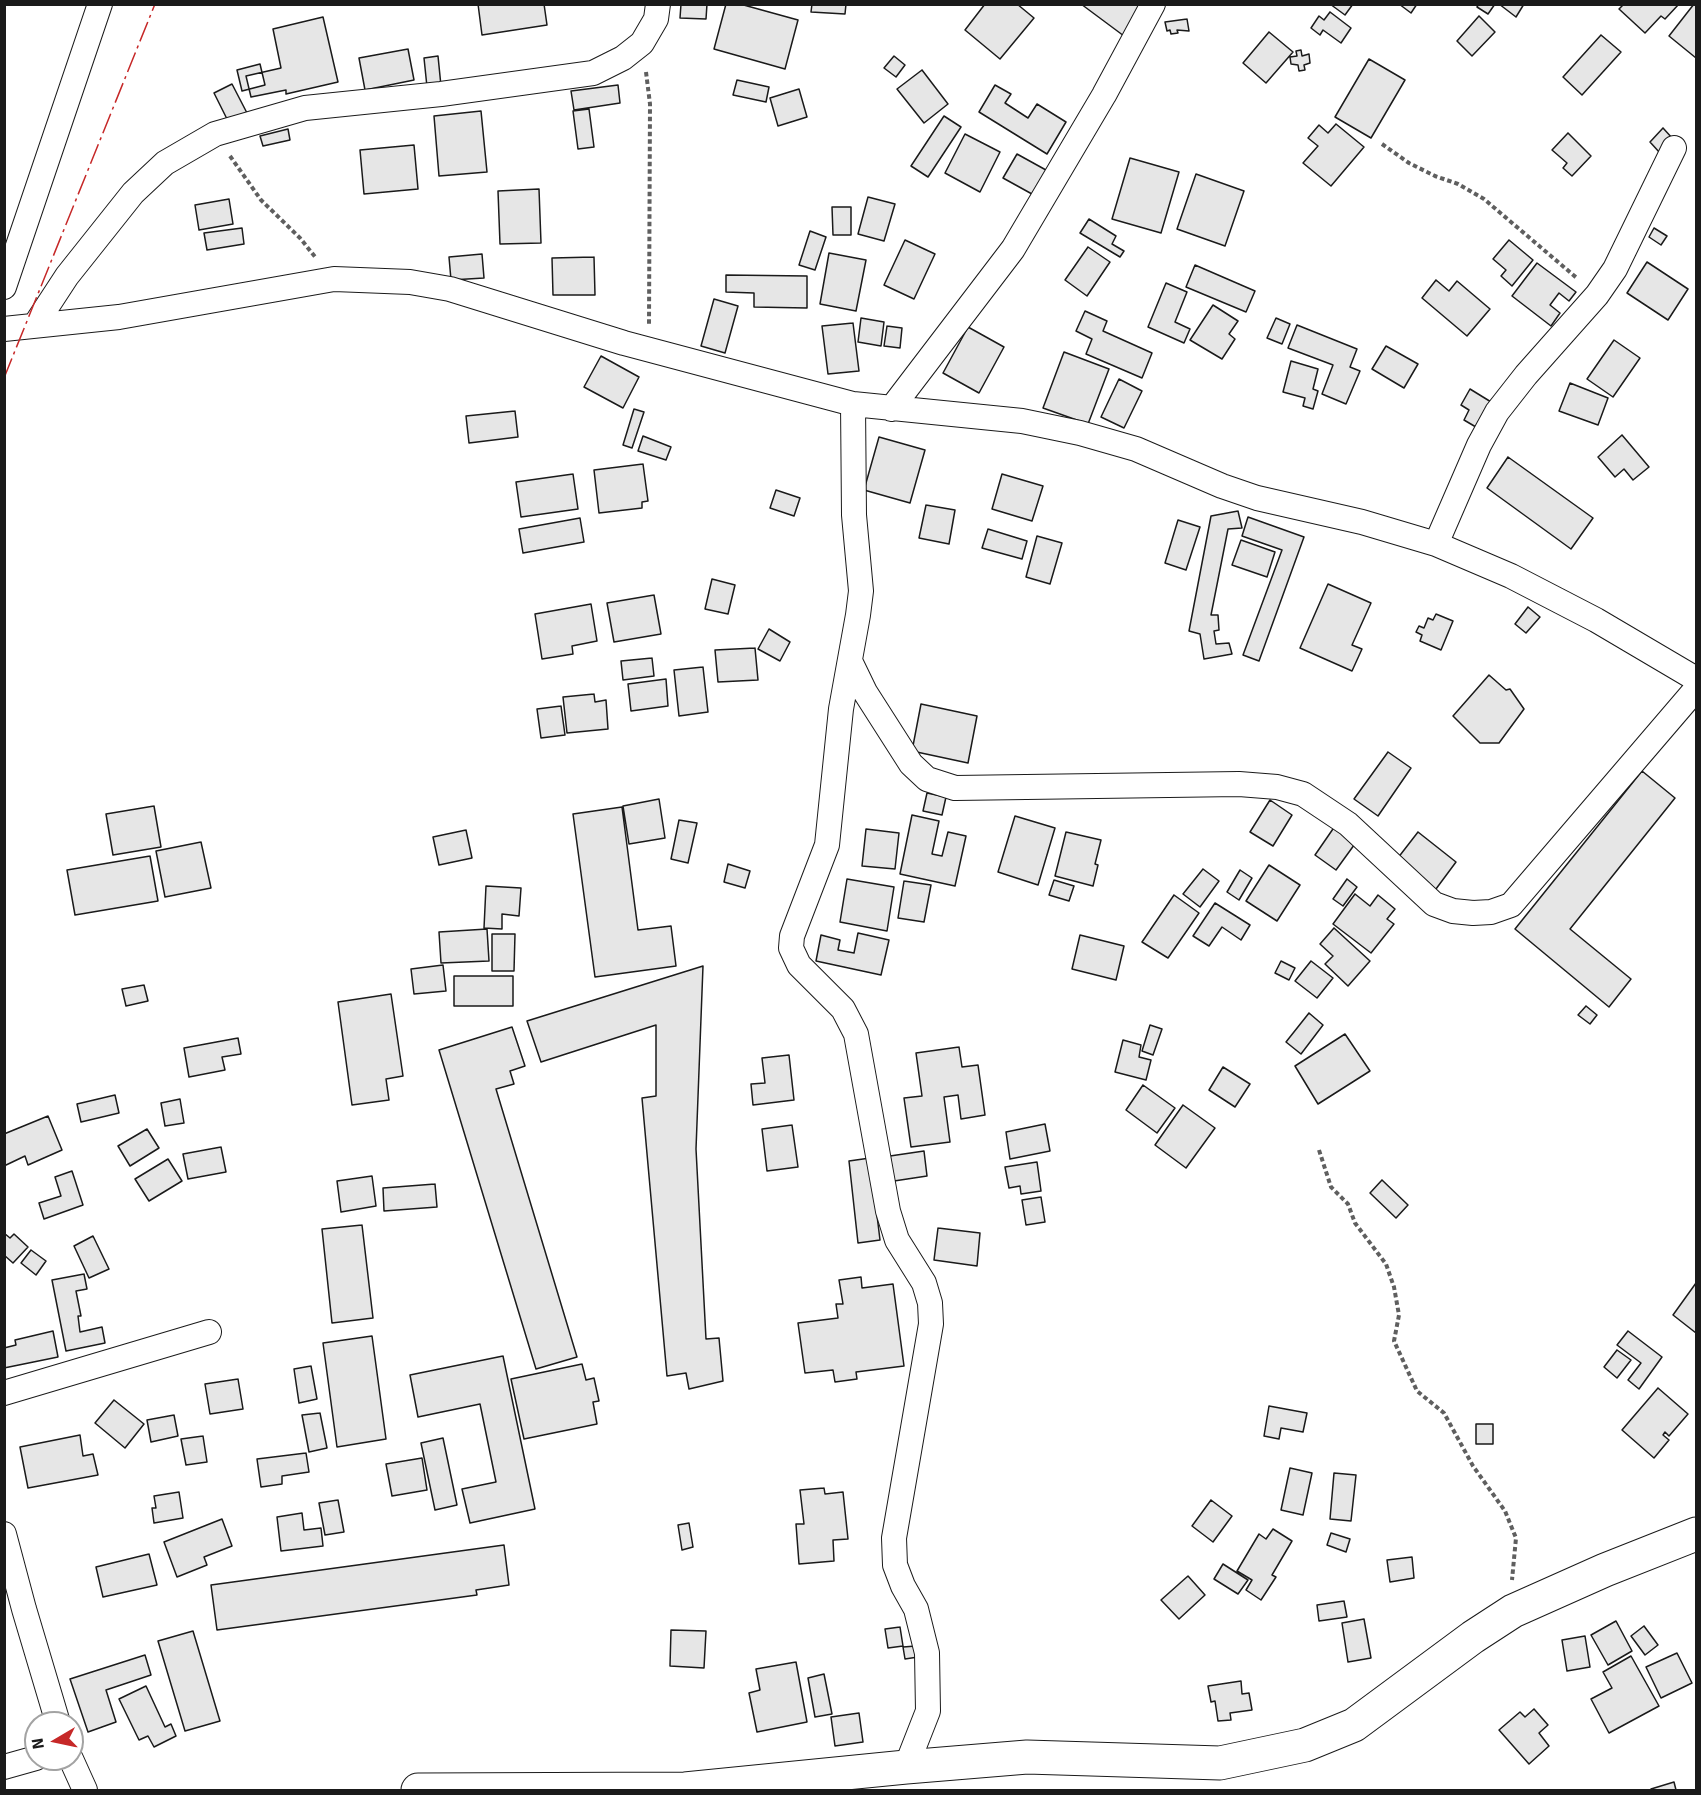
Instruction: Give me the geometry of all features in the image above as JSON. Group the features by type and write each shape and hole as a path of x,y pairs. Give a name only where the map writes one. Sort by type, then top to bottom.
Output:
{"street":[{"path":"4,286 100,4"},
{"path":"35,325 67,276 132,193 165,163 215,135 305,108 441,94 593,73 623,58 642,43 656,19 658,4"},
{"path":"891,409 1013,249 1098,104 1153,4"},
{"path":"1436,544 1479,445 1497,412 1526,375 1597,295 1615,269 1674,148"},
{"path":"4,328 119,317 334,279 410,282 450,289 649,350 853,404 1022,421 1080,433 1136,449 1222,486 1257,498 1362,522 1436,544 1511,576 1585,614 1696,679"},
{"path":"853,404 854,515 861,591 841,709 827,845 792,936 791,948 799,965 843,1010 856,1034 888,1211 897,1240 924,1283 930,1303 931,1324 894,1538 895,1565 903,1586 916,1609 927,1653 928,1711 906,1767"},
{"path":"850,661 866,692 911,764 927,778 955,788 1239,784 1277,787 1303,794 1348,824 1434,904 1453,911 1473,913 1491,912 1511,905 1696,689"},
{"path":"4,1393 209,1332"},
{"path":"4,1534 54,1711"},
{"path":"418,1791 685,1788 1027,1757 1220,1763 1305,1745 1354,1725 1473,1636 1513,1611 1605,1570 1696,1534"},
{"path":"4,1767 24,1761"},
{"path":"76,1771 85,1791"}],"path":[{"path":"642,43 650,104 649,350"},
{"path":"215,135 261,200 300,238 334,279"},
{"path":"1382,144 1409,163 1458,184 1484,199 1597,295"},
{"path":"1319,1150 1331,1186 1348,1204 1355,1223 1386,1264 1394,1287 1399,1315 1394,1341 1417,1391 1444,1413 1473,1466 1505,1511 1516,1538 1512,1578 1513,1611"}],"building":[{"path":"478,4 544,4 547,25 482,35"},
{"path":"681,4 707,4 706,19 680,18"},
{"path":"726,4 740,4 798,20 785,69 714,49"},
{"path":"812,4 846,4 845,14 811,12"},
{"path":"985,4 1017,4 1034,18 1000,59 965,30"},
{"path":"1081,4 1146,4 1124,36"},
{"path":"1330,4 1353,4 1345,15"},
{"path":"1399,4 1417,4 1411,13"},
{"path":"1479,4 1495,4 1488,14 1477,7"},
{"path":"1499,4 1524,4 1516,17"},
{"path":"1624,4 1679,4 1665,19 1661,16 1645,33 1619,9"},
{"path":"1694,4 1696,6 1696,58 1669,36"},
{"path":"1330,12 1351,28 1341,43 1323,30 1320,35 1311,28 1319,16 1324,20"},
{"path":"1479,16 1495,32 1472,56 1457,41"},
{"path":"323,17 338,82 286,94 286,90 251,97 246,76 281,68 273,29"},
{"path":"1187,19 1189,31 1177,30 1178,33 1171,34 1170,30 1167,31 1165,22"},
{"path":"1269,32 1293,52 1266,83 1243,63"},
{"path":"1601,35 1621,52 1582,95 1563,77"},
{"path":"408,49 414,80 365,90 359,58"},
{"path":"1301,50 1302,56 1309,54 1310,63 1304,65 1305,70 1299,71 1298,65 1291,64 1290,57 1297,56 1296,51"},
{"path":"438,56 441,86 427,87 424,58"},
{"path":"894,56 905,65 896,77 884,68"},
{"path":"1369,59 1405,80 1371,138 1335,117"},
{"path":"260,64 265,85 242,91 237,70"},
{"path":"922,70 948,104 924,123 897,89"},
{"path":"737,80 769,87 766,102 733,95"},
{"path":"232,84 247,113 229,123 214,93"},
{"path":"618,85 620,103 574,110 571,91"},
{"path":"995,85 1011,94 1005,103 1028,118 1037,104 1066,122 1047,154 979,112"},
{"path":"799,89 807,117 778,126 770,98"},
{"path":"589,109 594,147 578,149 573,111"},
{"path":"481,111 487,172 439,176 434,116"},
{"path":"944,116 961,127 928,177 911,166"},
{"path":"1336,124 1364,147 1331,186 1303,163 1318,146 1308,138 1319,125 1328,133"},
{"path":"1663,128 1673,139 1660,153 1650,142"},
{"path":"288,129 290,140 263,146 260,136"},
{"path":"1568,133 1591,156 1572,176 1563,168 1567,163 1552,150"},
{"path":"965,134 1000,152 980,192 945,173"},
{"path":"414,145 418,189 364,194 360,150"},
{"path":"1017,154 1055,175 1041,199 1003,178"},
{"path":"1130,158 1179,172 1161,233 1112,219"},
{"path":"1196,174 1244,191 1225,246 1177,229"},
{"path":"539,189 541,243 500,244 498,191"},
{"path":"868,197 895,204 884,241 858,234"},
{"path":"229,199 233,224 199,230 195,205"},
{"path":"832,207 851,207 851,235 833,235"},
{"path":"1089,219 1116,236 1112,244 1124,251 1120,257 1080,233"},
{"path":"242,228 244,244 207,250 204,233"},
{"path":"1654,228 1667,236 1661,245 1649,237"},
{"path":"810,231 826,237 815,270 799,265"},
{"path":"905,240 935,254 914,299 884,285"},
{"path":"1509,240 1533,260 1512,286 1501,276 1506,270 1493,259"},
{"path":"1088,247 1110,262 1087,296 1065,280"},
{"path":"829,253 866,260 856,311 820,304"},
{"path":"482,254 484,278 451,280 449,257"},
{"path":"594,257 595,295 553,295 552,258"},
{"path":"1647,262 1688,289 1668,320 1627,293"},
{"path":"1537,263 1576,292 1569,301 1559,293 1550,305 1560,313 1551,326 1512,296"},
{"path":"1195,265 1255,291 1246,312 1186,287"},
{"path":"726,275 807,276 807,308 754,307 754,293 726,292"},
{"path":"1436,280 1449,291 1457,281 1490,309 1467,336 1422,298"},
{"path":"1166,283 1187,292 1175,322 1190,329 1184,343 1148,327"},
{"path":"714,299 738,306 725,353 701,346"},
{"path":"1213,305 1238,321 1229,334 1235,339 1222,359 1190,340"},
{"path":"1085,311 1107,321 1103,331 1152,353 1142,378 1086,354 1092,339 1076,331"},
{"path":"861,318 884,322 881,346 858,342"},
{"path":"1276,318 1290,324 1282,344 1267,338"},
{"path":"853,323 859,371 828,374 822,326"},
{"path":"1297,325 1357,349 1350,367 1360,371 1346,404 1322,394 1333,365 1288,348"},
{"path":"887,326 902,328 900,348 884,346"},
{"path":"968,327 1004,347 979,393 943,373"},
{"path":"1614,340 1640,358 1613,397 1587,379"},
{"path":"1386,346 1418,364 1404,388 1372,369"},
{"path":"1064,352 1109,369 1088,424 1043,408"},
{"path":"601,356 639,377 623,408 584,387"},
{"path":"1291,361 1318,369 1313,389 1318,391 1313,409 1303,406 1305,398 1283,392"},
{"path":"1119,379 1142,391 1124,428 1101,417"},
{"path":"1570,383 1608,398 1598,425 1559,411"},
{"path":"1470,389 1496,405 1481,430 1464,420 1469,410 1461,405"},
{"path":"634,409 644,412 632,448 623,445"},
{"path":"515,411 518,437 469,443 466,416"},
{"path":"1622,435 1649,467 1633,480 1624,469 1615,477 1598,457"},
{"path":"643,436 671,447 666,460 638,451"},
{"path":"879,437 925,450 910,503 864,490"},
{"path":"1508,457 1593,518 1571,549 1487,488"},
{"path":"643,464 648,501 642,502 642,508 599,513 594,470"},
{"path":"573,474 578,509 521,517 516,482"},
{"path":"1002,474 1043,486 1032,521 992,509"},
{"path":"776,490 800,498 794,516 770,508"},
{"path":"926,505 955,510 949,544 919,538"},
{"path":"1238,511 1242,528 1228,529 1211,615 1218,615 1219,630 1214,631 1216,644 1229,643 1232,654 1204,659 1200,634 1189,631 1211,516"},
{"path":"1248,517 1304,537 1259,661 1243,655 1282,550 1242,536"},
{"path":"580,518 584,542 523,553 519,529"},
{"path":"1178,520 1200,527 1186,570 1165,563"},
{"path":"988,529 1027,541 1022,559 982,548"},
{"path":"1037,536 1062,543 1050,584 1026,577"},
{"path":"1241,540 1275,552 1267,577 1232,565"},
{"path":"712,579 735,585 728,614 705,609"},
{"path":"1328,584 1371,603 1352,645 1362,649 1352,671 1300,648"},
{"path":"654,595 661,634 614,642 607,603"},
{"path":"591,604 597,641 572,646 573,654 542,659 535,614"},
{"path":"1528,607 1540,617 1526,633 1515,624"},
{"path":"1436,614 1453,621 1441,650 1420,641 1422,635 1416,632 1419,626 1424,628 1428,618 1433,620"},
{"path":"769,629 790,642 780,661 758,649"},
{"path":"755,648 758,680 718,682 715,650"},
{"path":"652,658 654,676 623,680 621,661"},
{"path":"703,667 708,712 679,716 674,670"},
{"path":"1489,675 1506,690 1510,689 1524,709 1499,743 1480,743 1453,716"},
{"path":"666,679 668,706 631,711 628,684"},
{"path":"594,694 595,702 606,700 608,729 567,733 563,697"},
{"path":"921,704 977,716 968,763 912,751"},
{"path":"561,706 565,735 541,738 537,709"},
{"path":"1388,752 1411,768 1378,816 1354,799"},
{"path":"1642,771 1675,798 1570,929 1631,979 1609,1007 1515,929"},
{"path":"927,793 946,797 942,815 923,811"},
{"path":"659,799 665,838 629,844 623,806"},
{"path":"1270,800 1292,815 1273,846 1250,832"},
{"path":"154,806 161,847 113,855 106,814"},
{"path":"622,807 638,930 671,926 676,966 595,977 573,814"},
{"path":"912,815 939,821 932,854 942,856 948,832 966,836 955,886 900,874"},
{"path":"1015,816 1055,828 1038,885 998,872"},
{"path":"679,820 697,823 688,863 671,859"},
{"path":"1335,826 1357,841 1336,870 1315,855"},
{"path":"866,829 899,833 895,869 862,866"},
{"path":"466,830 472,858 439,865 433,837"},
{"path":"1066,832 1101,840 1093,886 1055,876"},
{"path":"1418,832 1456,862 1433,893 1394,863"},
{"path":"201,842 211,888 165,897 156,851"},
{"path":"150,856 158,901 75,915 67,870"},
{"path":"728,864 750,871 745,888 724,882"},
{"path":"1269,865 1300,885 1277,921 1246,901"},
{"path":"1203,869 1219,881 1200,907 1183,894"},
{"path":"1240,870 1252,878 1239,900 1227,892"},
{"path":"847,879 894,887 887,931 840,922"},
{"path":"1347,879 1357,887 1343,906 1333,899"},
{"path":"1054,880 1074,886 1069,901 1049,895"},
{"path":"904,881 931,885 924,922 898,918"},
{"path":"486,886 521,888 519,916 502,914 502,929 484,928"},
{"path":"1355,894 1370,906 1378,895 1395,909 1387,919 1394,924 1371,953 1333,924"},
{"path":"1174,895 1199,913 1168,958 1142,942"},
{"path":"1215,903 1250,925 1241,940 1222,927 1209,946 1193,936"},
{"path":"1334,928 1370,961 1348,986 1325,964 1333,956 1320,944"},
{"path":"487,929 489,961 441,963 439,932"},
{"path":"858,933 889,940 881,975 816,961 821,935 840,940 838,950 854,953"},
{"path":"492,934 515,934 514,971 492,971"},
{"path":"1080,935 1124,946 1116,980 1072,969"},
{"path":"1281,961 1295,968 1289,980 1275,973"},
{"path":"1311,961 1333,978 1317,998 1295,981"},
{"path":"443,965 446,991 414,994 411,969"},
{"path":"703,966 696,1149 706,1339 719,1338 723,1381 689,1389 686,1373 667,1376 642,1098 656,1096 656,1025 541,1062 527,1021"},
{"path":"454,976 513,976 513,1006 454,1006"},
{"path":"144,985 148,1001 126,1006 122,989"},
{"path":"391,994 403,1076 386,1079 389,1100 352,1105 338,1002"},
{"path":"1586,1006 1597,1015 1590,1024 1578,1015"},
{"path":"1309,1013 1323,1025 1301,1054 1286,1042"},
{"path":"1150,1025 1162,1029 1153,1055 1142,1051"},
{"path":"512,1027 525,1066 510,1071 514,1084 496,1089 577,1357 536,1369 439,1050"},
{"path":"1345,1034 1370,1071 1318,1104 1295,1066"},
{"path":"238,1038 241,1054 222,1057 225,1070 189,1077 184,1048"},
{"path":"1123,1040 1141,1045 1139,1057 1151,1060 1146,1080 1115,1072"},
{"path":"959,1047 962,1067 978,1065 985,1115 961,1119 958,1095 944,1097 950,1142 911,1147 904,1098 922,1096 916,1053"},
{"path":"789,1055 794,1100 753,1105 751,1084 765,1083 762,1058"},
{"path":"1223,1067 1250,1084 1235,1107 1209,1090"},
{"path":"1143,1085 1175,1108 1157,1133 1126,1110"},
{"path":"115,1095 119,1113 81,1122 77,1104"},
{"path":"180,1099 184,1123 165,1126 161,1103"},
{"path":"1183,1105 1215,1128 1186,1168 1155,1145"},
{"path":"48,1116 62,1150 28,1165 25,1156 4,1166 4,1134"},
{"path":"1045,1124 1050,1151 1010,1159 1006,1132"},
{"path":"792,1125 798,1167 767,1171 762,1129"},
{"path":"147,1129 159,1148 130,1166 118,1146"},
{"path":"221,1147 226,1172 188,1179 183,1154"},
{"path":"924,1151 927,1176 894,1181 890,1156"},
{"path":"870,1158 880,1240 858,1243 849,1161"},
{"path":"168,1159 182,1181 149,1201 135,1179"},
{"path":"1037,1162 1041,1191 1021,1194 1020,1186 1009,1188 1005,1167"},
{"path":"72,1171 83,1205 44,1219 39,1203 61,1196 55,1177"},
{"path":"372,1176 376,1206 341,1212 337,1181"},
{"path":"1382,1180 1408,1205 1396,1218 1370,1193"},
{"path":"435,1184 437,1207 384,1211 383,1188"},
{"path":"1041,1197 1045,1222 1026,1225 1022,1200"},
{"path":"362,1225 373,1318 332,1323 322,1229"},
{"path":"938,1228 980,1233 977,1266 934,1260"},
{"path":"4,1233 10,1238 14,1234 28,1247 13,1263 4,1255"},
{"path":"93,1236 109,1269 89,1278 74,1246"},
{"path":"31,1250 46,1261 36,1275 21,1263"},
{"path":"84,1274 87,1289 76,1291 81,1316 78,1316 80,1332 102,1327 105,1343 66,1351 52,1280"},
{"path":"861,1277 862,1288 893,1284 904,1366 856,1372 857,1379 835,1382 833,1370 805,1373 798,1323 838,1318 836,1304 843,1304 839,1280"},
{"path":"1696,1283 1696,1333 1673,1315"},
{"path":"53,1331 58,1357 4,1368 4,1348 16,1345 15,1340"},
{"path":"1628,1331 1662,1357 1639,1389 1628,1380 1641,1363 1617,1345"},
{"path":"372,1336 386,1439 337,1447 323,1343"},
{"path":"1617,1350 1631,1360 1617,1378 1604,1367"},
{"path":"503,1356 535,1509 470,1523 462,1489 496,1482 480,1404 418,1417 410,1375"},
{"path":"582,1364 586,1380 594,1378 599,1401 593,1402 597,1424 524,1439 511,1379"},
{"path":"311,1366 317,1399 299,1403 294,1369"},
{"path":"238,1379 243,1409 210,1414 205,1384"},
{"path":"1658,1388 1688,1414 1669,1436 1665,1432 1663,1435 1669,1440 1654,1458 1622,1430"},
{"path":"114,1400 144,1424 125,1448 95,1423"},
{"path":"1269,1406 1307,1413 1303,1432 1281,1428 1279,1439 1264,1436"},
{"path":"320,1413 327,1448 309,1452 302,1415"},
{"path":"174,1415 178,1436 151,1442 147,1420"},
{"path":"1476,1424 1493,1424 1493,1444 1476,1444"},
{"path":"80,1435 83,1456 93,1454 98,1475 28,1488 20,1447"},
{"path":"203,1436 207,1462 186,1465 181,1439"},
{"path":"443,1438 457,1505 435,1510 421,1443"},
{"path":"306,1453 309,1472 282,1476 282,1484 261,1487 257,1459"},
{"path":"422,1458 427,1490 392,1496 386,1464"},
{"path":"1290,1468 1312,1473 1303,1515 1281,1510"},
{"path":"1334,1473 1356,1475 1351,1521 1330,1519"},
{"path":"824,1488 825,1494 843,1492 848,1539 833,1540 834,1561 799,1564 796,1524 804,1524 800,1490"},
{"path":"179,1492 183,1518 154,1523 152,1508 156,1508 154,1496"},
{"path":"338,1500 344,1532 325,1535 319,1503"},
{"path":"1211,1500 1232,1516 1213,1542 1192,1526"},
{"path":"302,1513 304,1530 321,1528 323,1546 281,1551 277,1517"},
{"path":"222,1519 232,1546 204,1557 207,1565 177,1577 164,1542"},
{"path":"689,1523 693,1547 682,1550 678,1525"},
{"path":"1273,1529 1292,1541 1272,1575 1276,1577 1261,1600 1246,1590 1252,1580 1237,1571 1259,1534 1266,1539"},
{"path":"1331,1533 1350,1539 1346,1552 1327,1545"},
{"path":"504,1545 509,1585 476,1590 477,1595 217,1630 211,1585"},
{"path":"149,1554 157,1585 103,1597 96,1567"},
{"path":"1412,1557 1414,1578 1390,1582 1387,1560"},
{"path":"1223,1564 1248,1580 1238,1594 1214,1579"},
{"path":"1188,1576 1205,1595 1179,1619 1161,1600"},
{"path":"1344,1601 1347,1617 1319,1621 1317,1605"},
{"path":"1364,1619 1371,1658 1348,1662 1342,1623"},
{"path":"1616,1621 1632,1651 1608,1665 1591,1635"},
{"path":"1644,1626 1658,1645 1645,1655 1631,1636"},
{"path":"900,1627 903,1646 888,1648 885,1629"},
{"path":"671,1630 706,1631 704,1668 670,1666"},
{"path":"193,1631 220,1721 185,1731 158,1641"},
{"path":"1585,1636 1590,1667 1567,1671 1562,1640"},
{"path":"916,1646 918,1657 905,1659 903,1647"},
{"path":"1677,1653 1692,1683 1661,1698 1646,1667"},
{"path":"145,1655 151,1675 106,1690 116,1722 88,1732 84,1711 81,1711 70,1679"},
{"path":"1631,1656 1659,1706 1609,1733 1591,1699 1612,1688 1603,1672"},
{"path":"796,1662 807,1722 757,1732 749,1693 760,1690 756,1669"},
{"path":"824,1674 832,1714 815,1717 808,1678"},
{"path":"1241,1681 1242,1694 1249,1693 1252,1710 1230,1713 1231,1720 1218,1721 1215,1701 1211,1702 1208,1686"},
{"path":"146,1686 165,1727 171,1724 176,1736 154,1747 148,1736 139,1740 119,1699"},
{"path":"1534,1709 1548,1725 1539,1733 1549,1746 1529,1764 1499,1730 1520,1712 1525,1717"},
{"path":"859,1713 863,1742 835,1746 831,1717"},
{"path":"1674,1782 1676,1790 1651,1790 1651,1789"}],"power":[{"path":"4,378 155,4"}]}
